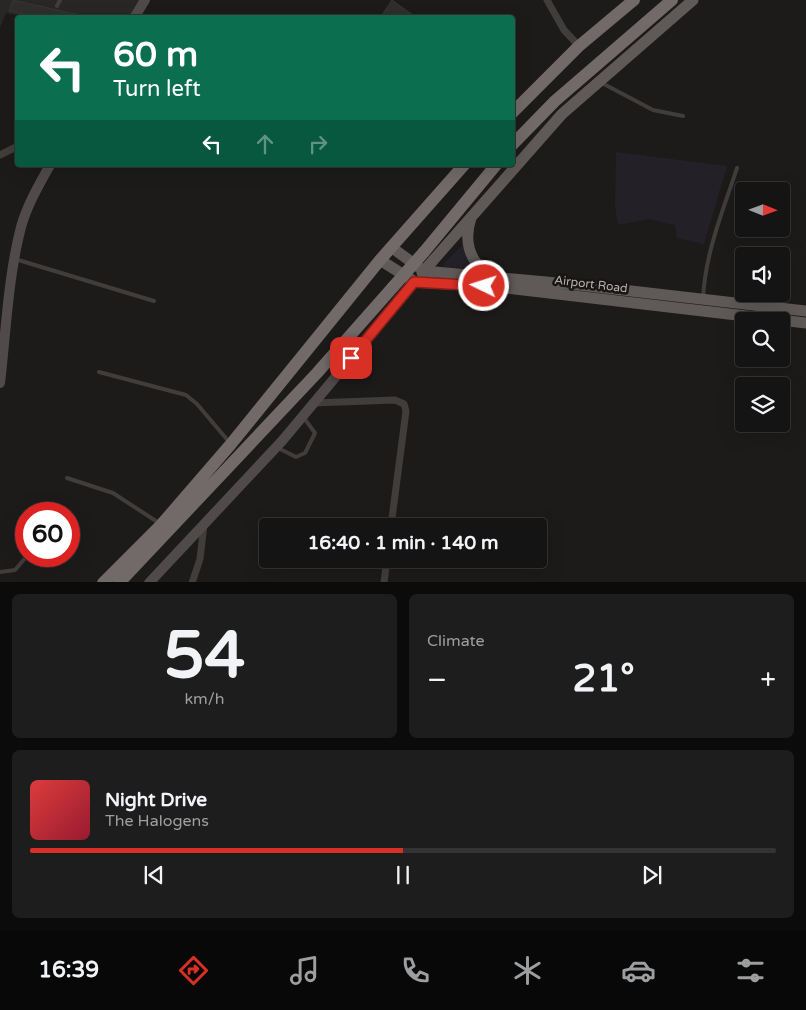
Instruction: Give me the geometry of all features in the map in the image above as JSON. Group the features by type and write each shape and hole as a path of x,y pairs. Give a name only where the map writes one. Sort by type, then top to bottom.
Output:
{"highway":[{"path":"515,109 579,46 634,0"},
{"path":"515,142 555,101 672,0"},
{"path":"103,582 161,525 231,444 380,260 462,167"},
{"path":"119,582 317,373 424,252 494,167"}],"main road":[{"path":"136,15 145,0"},
{"path":"515,166 562,114 693,0"},
{"path":"0,383 1,361 21,227 30,204 49,167"},
{"path":"149,582 276,447 414,282 514,167"},
{"path":"472,214 468,228 468,246 471,255 486,276"},
{"path":"391,247 424,271 806,311"},
{"name":"Airport Road","path":"380,260 414,282 497,287 806,323"}],"street":[{"path":"547,0 564,30 579,46"},
{"path":"0,155 15,148"},
{"path":"313,403 395,400 404,404 406,411 392,518"},
{"path":"192,582 200,559 204,524"},
{"path":"384,582 386,568"}],"lane":[{"path":"57,6 60,0"},
{"path":"600,82 653,110 683,116"},
{"path":"703,300 705,274 710,249 737,168"},
{"path":"15,260 154,301"},
{"path":"99,372 186,395 197,404 231,444"},
{"path":"276,447 296,457 305,453 315,433 302,417"},
{"path":"67,478 114,493 161,525"},
{"path":"0,572 15,570 18,567"}],"shaded area":[{"path":"0,0 140,0 130,15 16,15 6,13 0,28"},
{"path":"616,152 727,166 704,244 677,238 675,225 649,219 618,225 615,206"},
{"path":"464,244 472,266 470,270 444,267 443,264"}],"building":[{"path":"13,0 79,15 28,15 9,11"},
{"path":"392,0 413,15 382,15"}],"route":[{"path":"351,358 414,282 484,286"}]}
